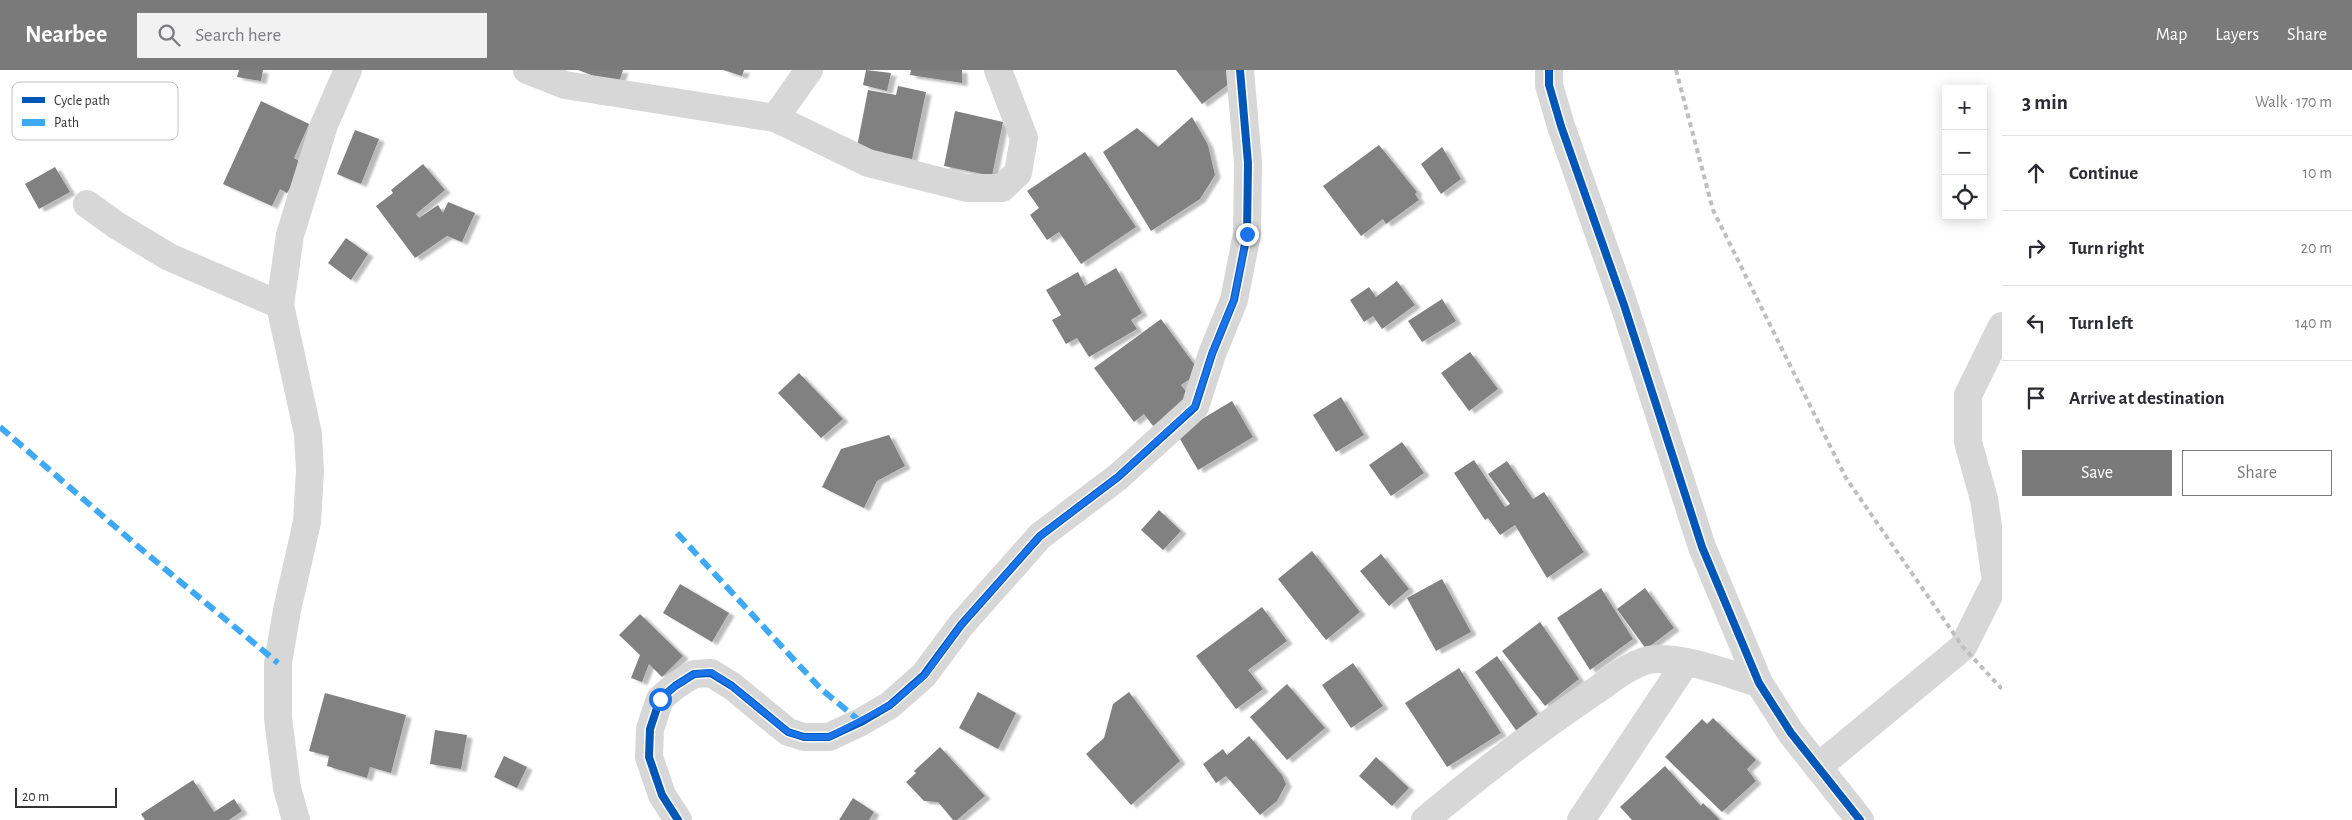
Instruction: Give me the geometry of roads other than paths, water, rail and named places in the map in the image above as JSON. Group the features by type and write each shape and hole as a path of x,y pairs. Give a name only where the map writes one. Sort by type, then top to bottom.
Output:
{"street":[{"path":"527,70 565,85 775,118 868,163 967,188 1002,188 1018,174 1024,138 998,70"},
{"path":"775,118 809,70"},
{"path":"678,820 662,795 649,757 650,729 660,699 675,686 694,674 711,672 732,686 788,732 804,737 829,737 861,722 890,705 924,676 961,625 1040,536 1118,477 1195,406 1212,354 1234,300 1247,234 1248,163 1240,70"},
{"path":"1549,70 1549,85 1561,126 1624,304 1702,547 1759,683 1791,733 1860,820"},
{"path":"296,820 287,788 278,718 278,663 287,610 307,522 310,471 308,434 280,305 290,235 324,125 345,71"},
{"path":"88,204 116,225 169,257 280,305"},
{"path":"1818,767 1964,646 1999,581 1984,499 1968,442 1968,395 2002,326"},
{"path":"1425,820 1487,768 1561,714 1632,667 1647,660 1670,658 1759,683"},
{"path":"1581,820 1686,662"}],"railway":[{"path":"1676,70 1713,210 1846,478 1963,647 2002,689"}]}
